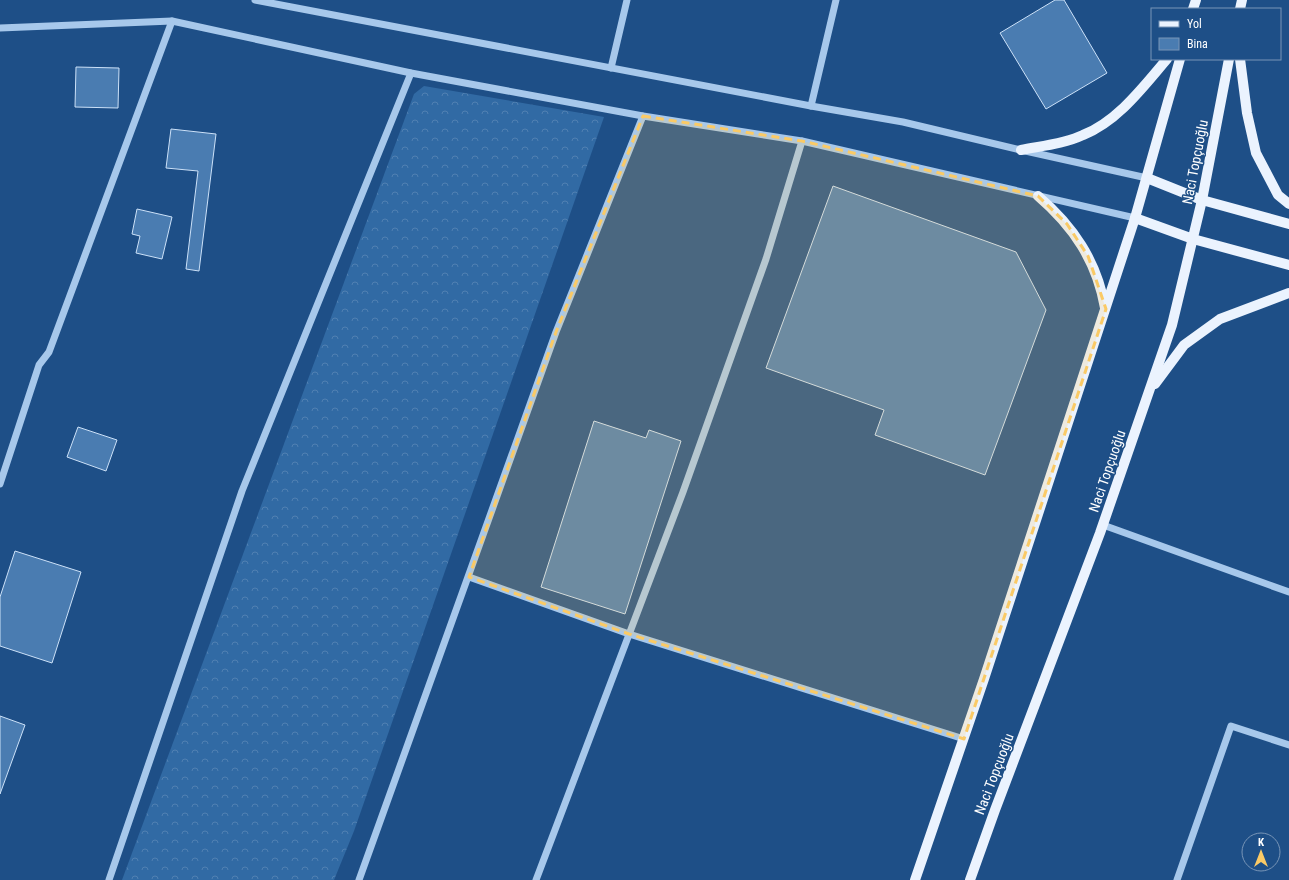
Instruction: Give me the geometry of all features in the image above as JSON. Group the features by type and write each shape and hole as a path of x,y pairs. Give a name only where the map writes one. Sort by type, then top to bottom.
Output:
{"main road":[{"path":"1021,150 1066,141 1083,136 1099,128 1110,120 1141,90 1166,60"},
{"path":"915,880 964,739 1106,309 1147,178 1180,60"},
{"name":"Naci Topçuoğlu","path":"970,880 1103,525 1172,325 1202,200 1229,60"},
{"path":"1240,60 1247,113 1256,153 1278,195 1289,204"},
{"path":"1147,178 1202,200 1289,224"},
{"path":"1038,196 1067,224 1079,240 1096,273 1106,309"},
{"path":"1135,218 1193,240 1289,265"},
{"path":"1149,392 1184,345 1220,319 1289,293"}],"street":[{"path":"254,0 811,106 903,122 1147,178"},
{"path":"611,68 627,0"},
{"path":"811,106 836,0"},
{"path":"0,28 172,21 411,73 643,116 802,141 1135,218"},
{"path":"0,484 39,365 49,352 172,21"},
{"path":"109,880 242,491 411,73"},
{"path":"360,880 556,332 643,116"},
{"path":"536,880 680,499 766,260 802,141"},
{"path":"1103,525 1289,592"},
{"path":"469,577 629,634 964,739"},
{"path":"1176,880 1231,726 1289,745"}],"highlighted area":[{"path":"643,116 802,141 1038,196 1067,224 1088,256 1106,309 964,739 629,634 469,577 556,332"}],"green space":[{"path":"424,86 604,117 354,831 334,880 122,880 414,94"}],"building":[{"path":"1055,0 1064,0 1107,73 1046,109 1000,33"},
{"path":"76,67 119,68 118,108 75,107"},
{"path":"171,129 216,134 199,271 186,269 198,171 166,168"},
{"path":"833,186 1016,252 1046,310 985,475 875,435 884,410 766,368"},
{"path":"137,209 172,217 162,259 136,253 140,236 132,234"},
{"path":"594,421 646,438 649,430 681,441 625,614 541,587"},
{"path":"78,427 117,440 106,471 67,457"},
{"path":"15,551 81,572 52,663 0,646 0,597"},
{"path":"0,716 25,725 0,794"}]}
